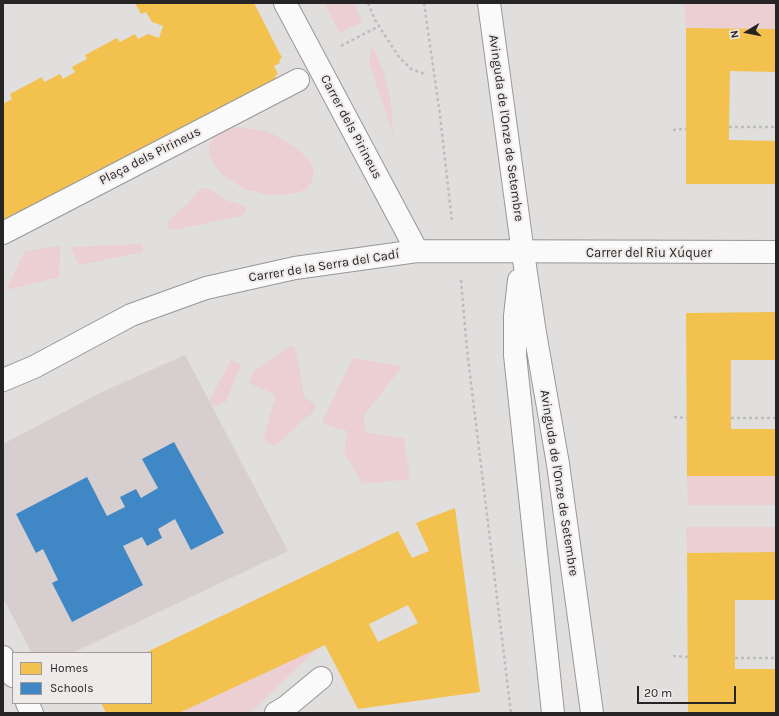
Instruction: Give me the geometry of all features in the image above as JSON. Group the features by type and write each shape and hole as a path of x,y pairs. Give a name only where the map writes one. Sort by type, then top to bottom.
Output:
{"street":[{"name":"Carrer dels Pirineus","path":"284,3 417,251"},
{"name":"Avinguda de l'Onze de Setembre","path":"489,3 523,253 535,333 558,464 592,713"},
{"name":"Plaça dels Pirineus","path":"3,232 298,80"},
{"name":"Carrer de la Serra del Cadí","path":"3,380 34,367 131,315 206,288 295,268 417,251 523,253"},
{"name":"Carrer del Riu Xúquer","path":"523,253 776,252"},
{"name":"Avinguda de l'Onze de Setembre","path":"523,253 515,316 516,355 554,713"},
{"path":"3,657 12,674"},
{"path":"276,713 286,707 321,678"},
{"path":"28,704 32,713"}],"path":[{"path":"368,3 379,26 399,57 411,68 425,74"},
{"path":"424,3 448,176 452,218"},
{"path":"338,48 379,26"},
{"path":"729,127 776,127"},
{"path":"673,130 686,129"},
{"path":"463,294 466,350 511,713"},
{"path":"674,417 687,418"},
{"path":"731,418 776,418"},
{"path":"673,656 688,657"},
{"path":"735,658 776,658"}],"shaded area":[{"path":"324,3 354,3 362,22 340,33"},
{"path":"684,3 776,3 776,29 686,28"},
{"path":"372,45 383,70 391,102 393,134 369,63"},
{"path":"237,127 261,130 273,134 298,149 310,161 314,171 312,181 309,186 305,190 295,193 285,195 269,195 245,189 223,175 211,159 209,145 217,133 225,129"},
{"path":"205,188 213,191 226,200 245,206 246,212 241,216 174,230 169,229 167,226 169,220 192,199 200,189"},
{"path":"140,244 143,246 143,252 79,265 70,247"},
{"path":"60,246 59,277 6,290 25,251"},
{"path":"290,346 295,348 305,398 316,405 310,416 306,417 277,445 274,446 265,440 264,435 275,399 274,394 249,383 254,371"},
{"path":"185,355 288,551 74,652 31,652 3,598 3,444 102,392"},
{"path":"353,358 400,366 400,369 363,417 366,431 368,433 404,438 410,479 362,484 344,452 347,431 331,427 322,422"},
{"path":"231,360 241,365 226,402 212,406 209,401"},
{"path":"687,476 776,476 776,505 688,505"},
{"path":"686,527 776,527 776,552 687,553"},
{"path":"319,647 250,713 179,713"}],"building: Homes":[{"path":"135,3 254,3 282,58 279,60 280,63 274,66 278,74 275,76 276,78 3,220 3,104 12,99 10,94 42,77 44,82 60,74 63,79 75,72 72,67 87,59 85,55 117,38 120,42 135,34 138,39 148,34 159,38 163,26 152,22 146,12 141,14"},
{"path":"686,28 776,29 776,72 730,71 729,140 776,141 776,184 686,184"},
{"path":"776,312 776,360 731,360 731,429 776,429 776,476 687,476 686,313"},
{"path":"455,508 480,692 358,709 325,645 179,713 106,713 102,704 152,704 152,652 147,652 398,531 412,558 429,551 416,523","holes":["408,605 418,623 378,642 369,624"]},
{"path":"776,552 776,600 735,600 735,669 776,669 776,713 688,713 687,553"}],"building: Schools":[{"path":"174,442 224,533 191,550 175,519 158,529 162,538 147,546 142,537 123,546 143,585 72,622 52,583 58,580 43,549 36,553 16,514 87,477 107,516 125,507 120,497 136,489 141,498 158,488 142,459"}]}
